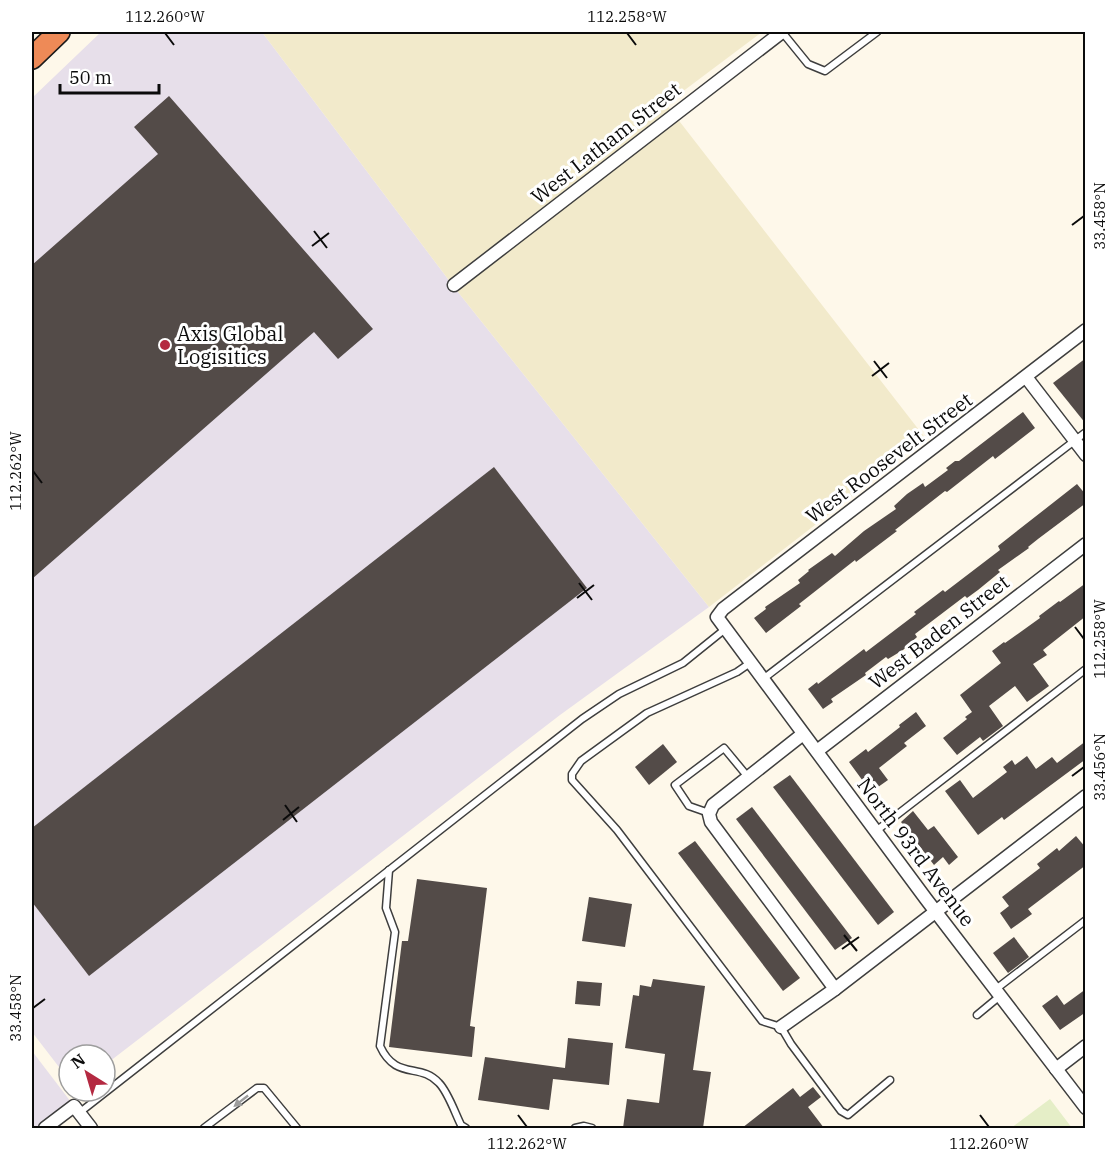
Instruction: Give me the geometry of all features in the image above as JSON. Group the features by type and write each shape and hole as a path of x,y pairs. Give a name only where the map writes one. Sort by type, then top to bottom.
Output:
{"highway":[{"path":"32,58 59,32"}],"street":[{"name":"West Latham Street","path":"454,285 782,32"},
{"name":"West Roosevelt Street","path":"717,617 723,609 1086,330"},
{"path":"1026,377 1086,455"},
{"name":"West Baden Street","path":"817,751 1086,544"},
{"name":"North 93rd Avenue","path":"717,617 724,630 1086,1108"},
{"path":"803,734 713,805 709,814 711,822 835,989"},
{"path":"782,1027 835,989 1086,796"},
{"path":"1056,1069 1086,1046"},
{"path":"45,1128 76,1109 91,1128"}],"lane":[{"path":"782,32 808,64 825,71 877,32"},
{"path":"762,679 1086,432"},
{"path":"76,1109 582,719 619,694 683,663 724,630"},
{"path":"750,663 737,672 647,713 581,761 572,774 572,780 617,830 762,1021 782,1027 791,1044 841,1112 848,1114 890,1080"},
{"path":"876,831 1086,669"},
{"path":"709,814 689,806 675,785 724,748 749,777"},
{"path":"389,870 386,908 395,932 380,1046 385,1057 394,1066 422,1073 438,1082 461,1125 466,1128"},
{"path":"977,1015 998,993 1086,920"},
{"path":"204,1128 257,1088 264,1088 295,1128"},
{"path":"575,1128 584,1126 592,1128"}],"shaded area":[{"path":"101,32 262,32 454,287 709,607 560,715 117,1056 117,1043 57,1043 57,1064 32,1032 32,98"},
{"path":"262,32 762,32 666,104 926,439 709,607 454,287"},
{"path":"32,1051 57,1084 57,1103 72,1103 74,1106 45,1128 32,1128"}],"green space":[{"path":"1050,1099 1072,1128 1011,1128"}],"building":[{"name":"Axis Global Logisitics","path":"169,96 373,329 338,359 314,332 32,579 32,265 158,154 134,127"},
{"path":"1086,358 1086,424 1053,383"},
{"path":"1023,412 1035,428 995,459 993,456 947,492 945,491 895,530 897,531 856,562 855,560 799,604 801,606 766,633 754,618 766,609 765,607 800,583 798,580 808,570 832,553 835,556 864,531 896,509 894,506 907,494 923,483 925,487 948,470 946,468 955,461 959,461"},
{"path":"494,467 587,588 89,976 32,902 32,828"},
{"path":"1077,484 1086,495 1086,503 998,570 1000,572 978,590 967,598 965,596 915,634 917,637 903,650 888,659 886,657 865,673 866,675 831,699 833,702 823,709 808,689 864,649 866,652 916,614 914,612 943,590 945,592 1000,550 998,546"},
{"path":"1086,583 1086,616 1043,650 1047,655 1033,664 1049,686 1027,702 1015,686 989,706 1003,726 983,741 980,737 957,755 943,738 967,719 965,717 972,712 960,695 1001,663 992,651"},
{"path":"916,712 926,726 904,743 907,746 879,768 888,780 871,792 849,762 866,749 868,752"},
{"path":"1086,741 1086,759 1004,820 1002,817 978,835 945,791 960,780 973,798 1007,772 1003,767 1012,760 1015,765 1027,756 1036,769 1052,757 1057,763"},
{"path":"663,744 677,762 649,785 635,767"},
{"path":"790,775 894,912 878,925 773,787"},
{"path":"752,807 852,938 835,950 736,819"},
{"path":"913,811 928,830 934,826 958,857 949,865 943,857 934,865 901,822"},
{"path":"1076,836 1086,848 1086,865 1028,909 1032,914 1011,929 1000,913 1009,906 1002,897 1040,868 1037,864 1057,848 1059,851"},
{"path":"695,841 800,978 783,991 678,853"},
{"path":"417,879 487,888 470,1026 475,1027 472,1057 389,1047 402,941 408,941"},
{"path":"589,897 632,904 625,947 582,941"},
{"path":"1014,937 1029,957 1008,973 993,953"},
{"path":"653,979 705,986 693,1070 711,1072 703,1128 623,1128 627,1099 659,1103 665,1054 625,1048 633,995 639,996 640,985 651,987"},
{"path":"577,981 602,983 600,1006 575,1004"},
{"path":"1086,989 1086,1012 1060,1030 1042,1006 1057,995 1064,1005"},
{"path":"568,1038 613,1043 609,1085 553,1079 549,1110 478,1100 485,1057 565,1068"},
{"path":"813,1087 821,1097 808,1107 824,1128 742,1128 793,1088 800,1097"}],"place":[{"name":"Axis Global Logisitics","path":"165,345"}]}
